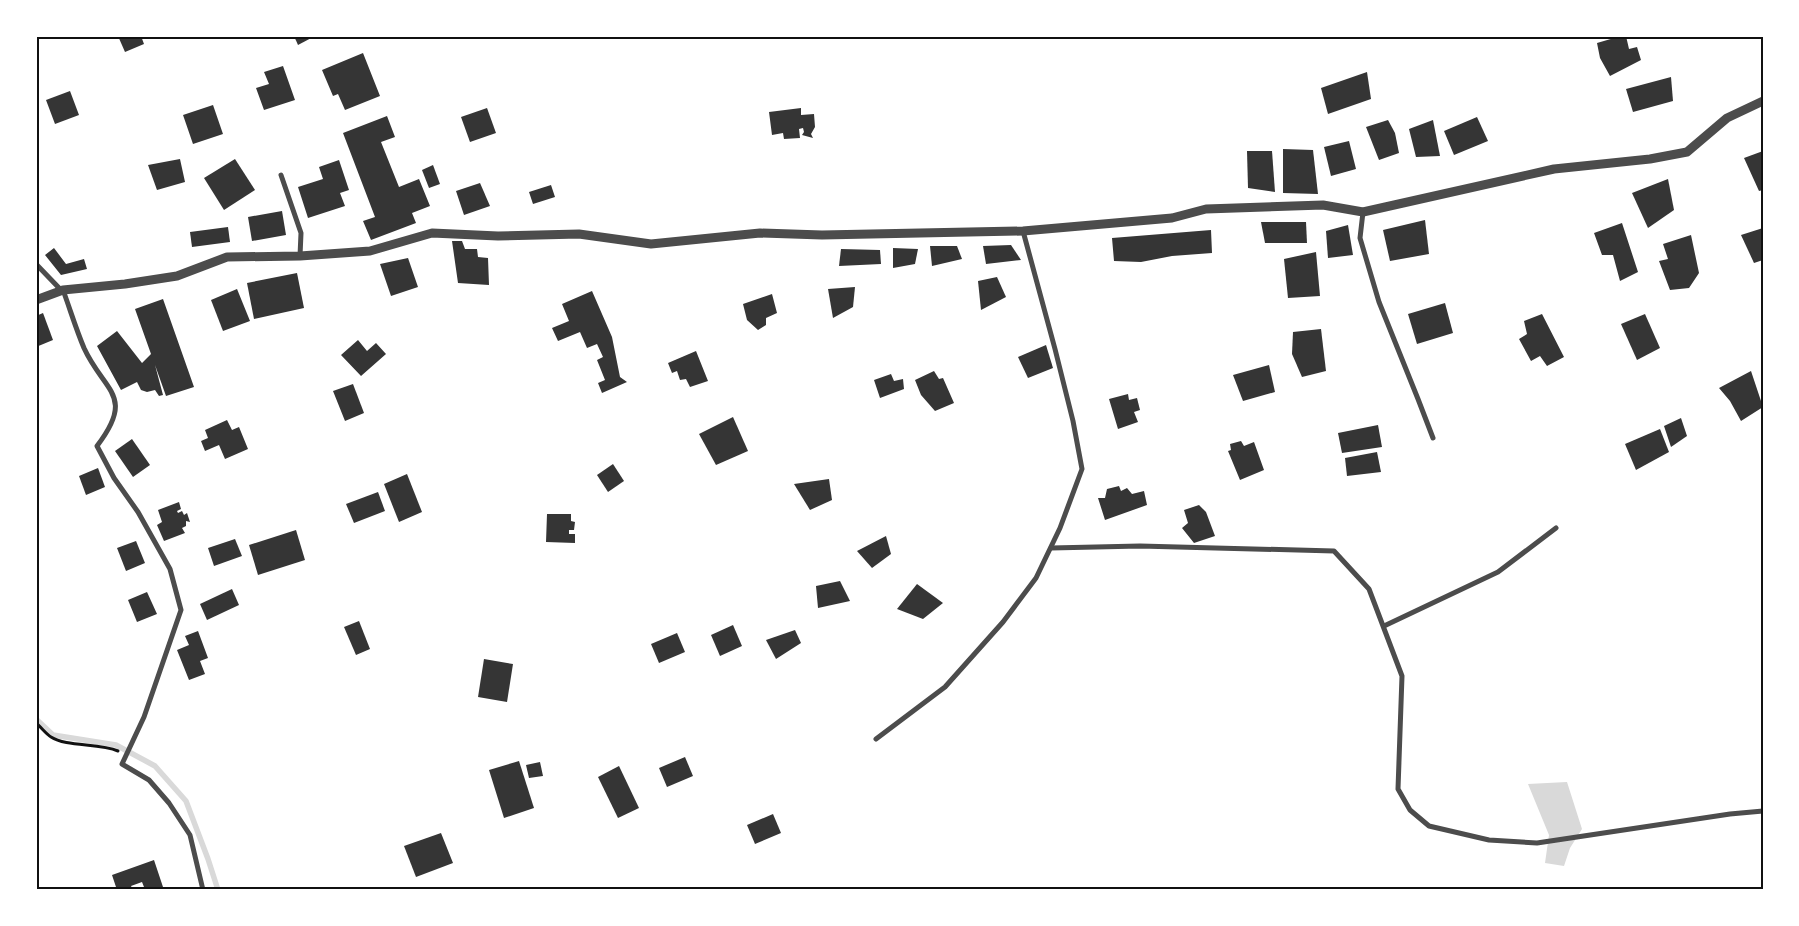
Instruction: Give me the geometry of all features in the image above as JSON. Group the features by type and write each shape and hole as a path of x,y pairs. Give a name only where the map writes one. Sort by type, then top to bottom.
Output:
{"street":[{"path":"36,300 62,290 125,284 177,276 227,258 300,256 370,251 432,233 498,236 578,234 651,244 760,233 822,235 1023,231 1172,218 1206,208 1323,205 1362,212 1554,169 1650,159 1687,152 1728,118 1763,101"},
{"path":"281,175 301,233 300,256"},
{"path":"1362,212 1360,238 1378,302 1433,438"},
{"path":"876,739 944,687 1003,622 1036,578 1060,528 1082,469 1073,421 1023,231"},
{"path":"36,264 62,290 84,349 112,391 117,407 110,429 97,446 114,478 138,512 170,569 181,610 144,717 122,764 149,780 169,803 190,835 203,890"},
{"path":"1384,626 1498,572 1556,528"},
{"path":"1051,548 1140,546 1334,551 1369,589 1402,676 1398,789 1410,810 1429,826 1489,840 1537,843 1730,814 1763,812"}],"path":[{"path":"36,723 51,737 83,745 111,748 126,755"}],"shaded area":[{"path":"1567,782 1582,829 1570,848 1564,866 1545,863 1549,835 1528,784"}],"building":[{"path":"118,36 141,36 144,44 125,52"},
{"path":"294,36 315,36 298,45"},
{"path":"1626,36 1629,49 1637,47 1641,60 1610,76 1600,58 1597,43"},
{"path":"363,53 380,96 345,110 338,94 333,96 322,70"},
{"path":"283,66 295,100 264,110 256,88 269,84 264,72"},
{"path":"1367,72 1371,99 1328,114 1321,88"},
{"path":"1671,77 1673,101 1633,112 1626,89"},
{"path":"70,91 79,115 55,124 46,100"},
{"path":"213,105 223,134 193,144 183,115"},
{"path":"487,108 496,133 470,142 461,117"},
{"path":"801,108 801,115 814,114 815,127 811,134 813,138 802,135 804,132 803,128 799,129 800,138 784,139 783,133 772,135 769,112"},
{"path":"387,116 395,137 381,142 399,187 419,179 430,206 412,213 416,223 371,240 363,221 375,217 343,133"},
{"path":"1477,117 1488,141 1454,155 1444,131"},
{"path":"1388,120 1395,133 1399,153 1379,160 1366,127"},
{"path":"1433,120 1440,156 1416,157 1409,129"},
{"path":"1349,141 1356,169 1331,176 1324,147"},
{"path":"1283,149 1313,150 1318,194 1283,193"},
{"path":"1247,151 1272,151 1275,192 1248,188"},
{"path":"1763,151 1763,190 1759,191 1744,158"},
{"path":"180,159 185,182 157,190 148,165"},
{"path":"235,159 255,190 224,210 204,178"},
{"path":"339,160 349,190 340,193 345,206 308,218 298,187 323,179 319,167"},
{"path":"433,165 440,184 429,188 422,170"},
{"path":"1668,179 1674,210 1648,228 1632,193"},
{"path":"480,183 490,206 464,215 456,191"},
{"path":"551,185 555,197 533,204 529,192"},
{"path":"282,211 286,235 252,241 248,217"},
{"path":"1425,220 1429,254 1390,261 1383,230"},
{"path":"1261,222 1306,222 1307,243 1265,243"},
{"path":"1622,223 1638,272 1620,281 1613,255 1602,255 1594,233"},
{"path":"1348,225 1353,255 1328,258 1326,231"},
{"path":"228,227 230,242 192,247 190,232"},
{"path":"1763,228 1763,260 1754,263 1741,235"},
{"path":"1211,230 1212,253 1172,256 1141,262 1114,261 1112,238"},
{"path":"1691,235 1699,273 1689,288 1670,290 1659,261 1668,259 1663,244"},
{"path":"452,241 462,241 465,249 477,249 478,257 488,258 489,285 458,283"},
{"path":"1011,245 1021,260 986,264 983,246"},
{"path":"930,246 957,246 962,259 932,266"},
{"path":"54,248 66,264 84,259 87,269 61,275 45,255"},
{"path":"893,248 918,249 915,264 893,268"},
{"path":"841,249 880,250 881,264 839,266"},
{"path":"1316,252 1320,296 1288,298 1284,259"},
{"path":"408,258 418,287 391,296 380,264"},
{"path":"297,273 304,308 254,319 247,283"},
{"path":"997,277 1006,297 981,310 978,281"},
{"path":"855,287 853,307 833,318 828,289"},
{"path":"237,289 250,321 223,331 211,300"},
{"path":"592,291 612,337 620,377 627,382 602,393 598,383 605,380 597,360 603,357 597,344 587,348 580,332 558,341 552,328 569,321 562,304"},
{"path":"772,294 777,313 766,318 766,325 758,330 747,320 743,304"},
{"path":"163,299 194,387 166,396 155,365 163,395 159,396 155,390 147,392 141,390 137,382 121,390 97,346 117,331 142,363 151,354 135,309"},
{"path":"1445,303 1453,333 1417,344 1408,314"},
{"path":"43,313 53,340 36,347 36,316"},
{"path":"1542,314 1564,357 1547,366 1540,356 1531,361 1519,339 1527,334 1524,321"},
{"path":"1645,314 1660,348 1637,360 1621,324"},
{"path":"1321,329 1326,371 1302,377 1292,354 1293,332"},
{"path":"358,340 367,351 376,343 386,354 361,376 341,355"},
{"path":"1046,345 1053,368 1028,378 1018,357"},
{"path":"696,351 708,381 690,387 686,379 680,380 677,371 672,373 668,363"},
{"path":"1269,365 1275,392 1243,401 1233,375"},
{"path":"934,371 939,379 943,378 954,403 935,411 921,395 915,380"},
{"path":"1751,371 1763,407 1741,421 1730,401 1719,388"},
{"path":"891,374 894,381 903,379 904,389 880,398 874,380"},
{"path":"353,384 364,413 345,421 333,391"},
{"path":"1128,394 1129,400 1137,398 1140,410 1134,412 1138,422 1118,429 1109,399"},
{"path":"733,417 748,451 716,465 699,434"},
{"path":"1681,418 1687,436 1671,447 1664,426"},
{"path":"227,420 232,430 239,427 248,449 225,459 219,445 205,451 201,441 208,438 205,430"},
{"path":"1378,425 1382,447 1342,453 1338,433"},
{"path":"1660,429 1669,452 1636,470 1625,444"},
{"path":"132,439 150,465 133,477 115,451"},
{"path":"1241,441 1244,446 1254,442 1264,470 1240,480 1228,451 1231,450 1230,444"},
{"path":"1377,452 1381,472 1347,476 1345,458"},
{"path":"613,464 624,481 608,492 597,475"},
{"path":"98,468 105,487 86,495 79,476"},
{"path":"407,474 422,512 399,522 384,484"},
{"path":"829,479 832,500 810,510 794,484"},
{"path":"1119,486 1121,491 1127,488 1132,494 1144,491 1147,505 1105,520 1098,498 1105,498 1107,489"},
{"path":"378,492 385,511 354,523 346,504"},
{"path":"179,502 181,509 177,511 178,513 182,511 184,515 187,513 190,522 186,521 186,526 182,528 185,533 164,541 157,525 162,522 158,510"},
{"path":"1199,505 1206,512 1215,536 1194,543 1182,528 1188,523 1184,510"},
{"path":"547,514 571,514 571,521 575,522 574,530 569,530 569,534 575,534 575,543 546,542"},
{"path":"296,530 305,560 258,575 249,545"},
{"path":"886,536 891,554 872,568 857,551"},
{"path":"235,539 242,556 214,566 208,548"},
{"path":"136,541 145,563 126,571 117,548"},
{"path":"840,581 850,601 818,608 816,586"},
{"path":"917,584 943,603 923,619 897,609"},
{"path":"232,589 239,605 207,620 200,604"},
{"path":"147,592 157,614 137,622 128,600"},
{"path":"359,621 370,649 356,655 344,627"},
{"path":"733,625 742,646 720,656 711,635"},
{"path":"795,630 801,643 776,659 766,640"},
{"path":"198,631 208,658 200,661 205,674 189,680 177,650 189,645 185,636"},
{"path":"677,633 685,652 659,663 651,644"},
{"path":"484,659 513,664 507,702 478,697"},
{"path":"685,757 693,776 667,787 659,768"},
{"path":"519,761 534,808 504,818 489,770"},
{"path":"540,762 543,776 529,778 526,765"},
{"path":"619,766 639,808 618,818 598,777"},
{"path":"773,814 781,833 755,844 747,825"},
{"path":"441,833 453,863 416,877 404,846"},
{"path":"154,860 164,890 138,890 144,887 142,882 131,886 133,890 117,890 112,875"}],"waterway":[{"path":"36,719 53,735 116,745 155,766 186,801 218,890"}]}
